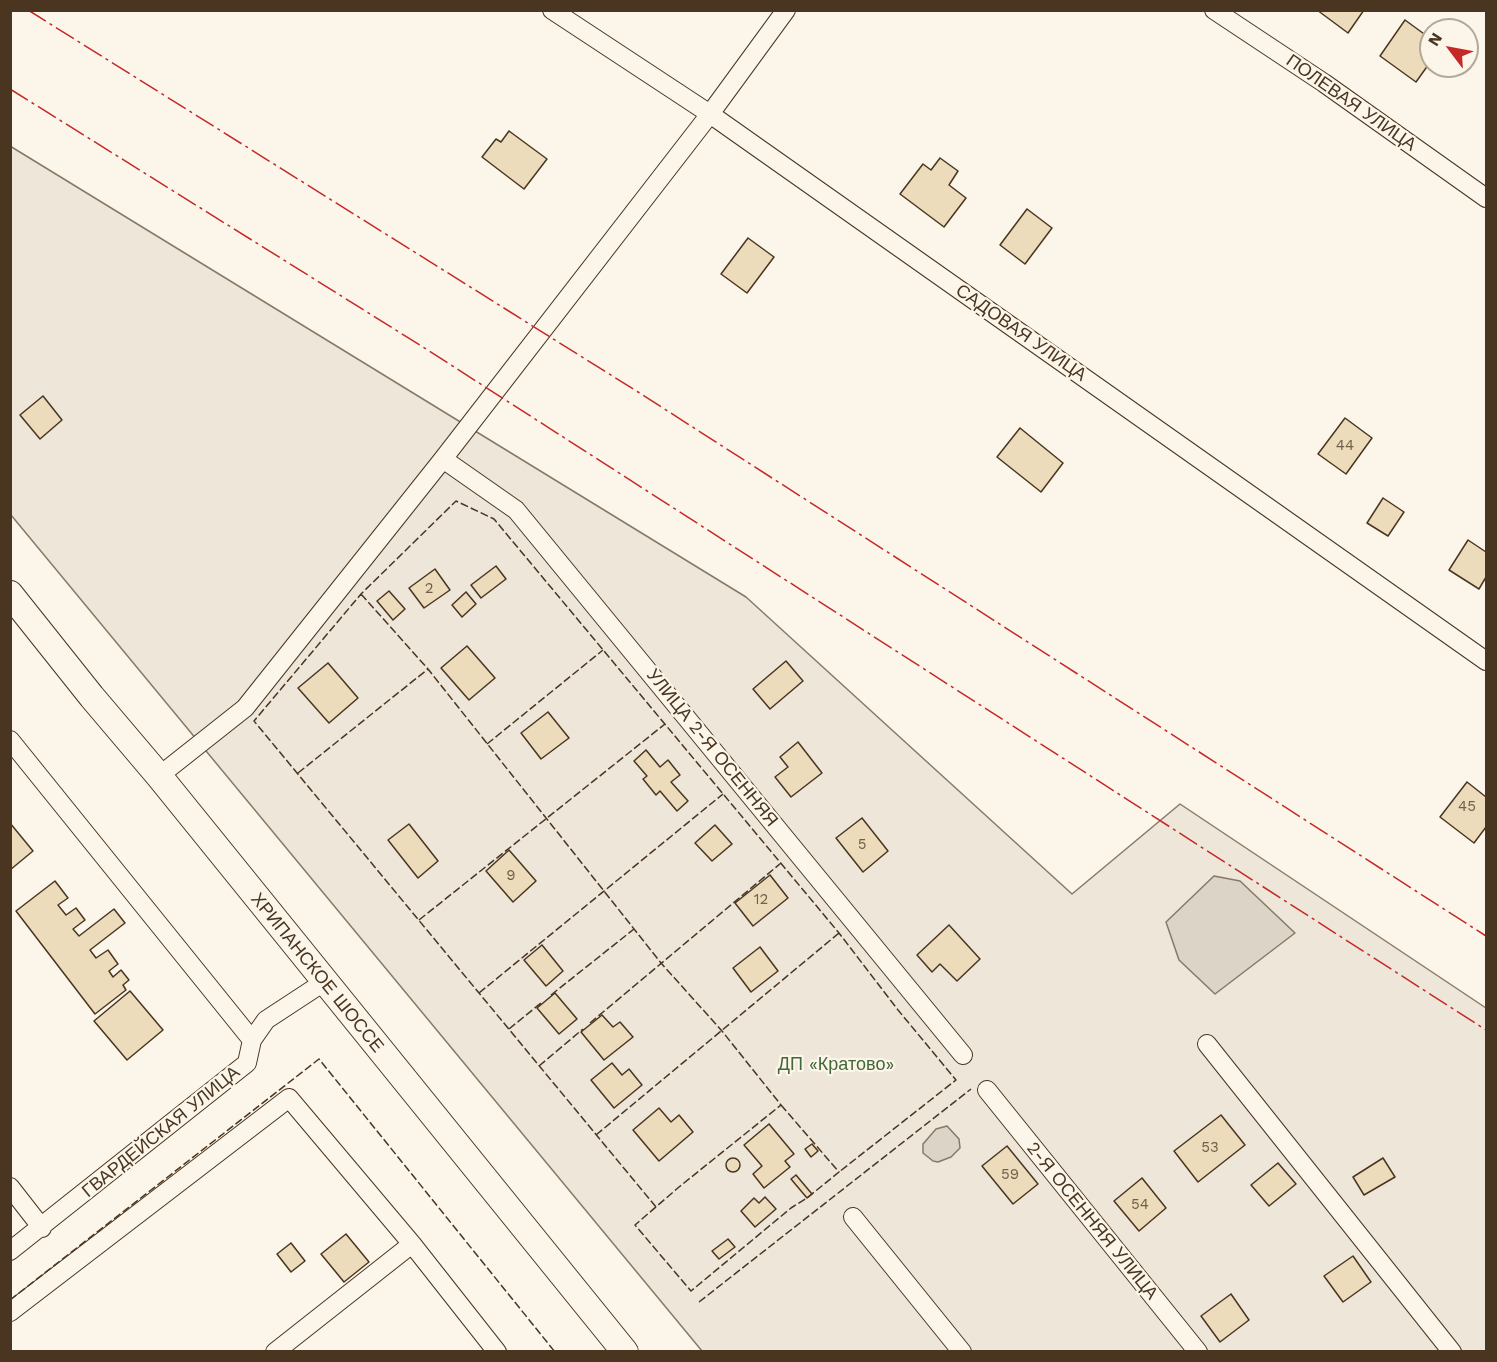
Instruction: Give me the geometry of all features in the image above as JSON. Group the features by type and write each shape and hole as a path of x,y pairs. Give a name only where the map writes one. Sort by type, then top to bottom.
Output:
{"main road":[{"name":"ХРИПАНСКОЕ ШОССЕ","path":"10,594 625,1352"}],"street":[{"name":"САДОВАЯ УЛИЦА","path":"552,10 710,114 1486,661"},
{"path":"159,776 245,708 443,459 710,114 786,10"},
{"name":"ПОЛЕВАЯ УЛИЦА","path":"1214,10 1324,83 1486,198"},
{"name":"УЛИЦА 2-Я ОСЕННЯЯ","path":"443,459 516,510 963,1055"},
{"path":"10,740 252,1040"},
{"name":"ГВАРДЕЙСКАЯ УЛИЦА","path":"10,1251 42,1228 247,1063 252,1040 266,1020 324,982"},
{"path":"1207,1044 1452,1352"},
{"name":"2-Я ОСЕННЯЯ УЛИЦА","path":"987,1090 1198,1352"},
{"path":"10,1312 289,1098 412,1244 497,1352"},
{"path":"10,1187 42,1228"},
{"path":"853,1217 952,1348"},
{"path":"275,1352 412,1244"}],"green space":[{"name":"ДП «Кратово»","path":"10,146 746,597 1072,894 1180,804 1486,1008 1486,1351 702,1351 11,515"}],"shaded area":[{"path":"1214,876 1240,881 1295,933 1215,994 1179,960 1166,922"},
{"path":"947,1126 959,1139 960,1148 951,1157 938,1162 933,1161 923,1153 923,1144 936,1129"}],"building":[{"path":"1317,10 1364,10 1348,33"},
{"path":"1405,20 1419,30 1419,78 1416,82 1380,56"},
{"path":"509,131 547,159 524,189 482,157 496,139 501,142"},
{"path":"940,158 958,171 949,185 966,198 944,227 900,194 923,164 931,170"},
{"path":"1027,209 1052,228 1025,264 1000,245"},
{"path":"748,238 774,257 747,293 721,274"},
{"path":"43,396 62,420 40,439 20,415"},
{"path":"1345,418 1372,438 1346,474 1318,454"},
{"path":"1020,428 1063,463 1041,492 997,457"},
{"path":"1383,498 1404,512 1388,536 1367,523"},
{"path":"1468,540 1486,552 1486,577 1479,589 1449,570"},
{"path":"496,566 506,579 481,598 471,585"},
{"path":"435,569 450,590 424,608 409,588"},
{"path":"389,591 405,609 393,620 377,601"},
{"path":"466,592 476,604 462,617 452,605"},
{"path":"467,646 495,678 469,700 441,668"},
{"path":"786,661 803,681 770,709 753,689"},
{"path":"328,663 358,698 329,723 298,688"},
{"path":"548,712 569,738 541,759 521,733"},
{"path":"798,742 822,773 791,797 775,777 788,767 780,757"},
{"path":"646,750 660,767 668,760 680,775 671,782 688,801 677,811 660,791 656,795 643,779 647,776 634,761"},
{"path":"1467,782 1486,797 1486,827 1474,843 1440,817"},
{"path":"862,818 888,851 863,872 836,838"},
{"path":"10,823 33,851 10,870"},
{"path":"409,824 438,861 418,878 388,840"},
{"path":"715,825 732,844 712,861 695,843"},
{"path":"509,850 536,881 513,902 486,871"},
{"path":"770,875 788,898 753,926 735,903"},
{"path":"55,881 68,898 58,905 66,915 76,908 85,920 73,929 79,936 114,909 125,923 90,950 96,958 108,950 118,964 109,971 113,977 121,970 129,980 123,985 126,990 95,1014 16,911"},
{"path":"949,925 980,959 957,981 940,964 932,972 917,955"},
{"path":"542,945 563,971 546,986 524,960"},
{"path":"760,947 778,971 751,992 733,968"},
{"path":"130,991 163,1030 127,1060 94,1021"},
{"path":"555,993 577,1019 559,1034 537,1008"},
{"path":"602,1015 613,1027 620,1022 633,1037 604,1060 581,1032"},
{"path":"612,1063 622,1075 629,1069 642,1085 614,1108 591,1080"},
{"path":"659,1108 671,1122 679,1115 693,1132 659,1161 633,1130"},
{"path":"1221,1115 1245,1145 1198,1182 1174,1151"},
{"path":"769,1124 794,1154 785,1161 790,1167 764,1188 753,1174 762,1166 744,1145"},
{"path":"812,1144 818,1151 811,1157 805,1149"},
{"path":"1007,1146 1038,1184 1013,1204 982,1166"},
{"path":"730,1158 736,1158 740,1165 736,1172 730,1172 726,1168 726,1162"},
{"path":"1383,1158 1395,1177 1364,1195 1353,1177"},
{"path":"1278,1163 1296,1184 1269,1206 1251,1185"},
{"path":"796,1175 812,1194 807,1198 791,1179"},
{"path":"1142,1178 1166,1208 1139,1231 1114,1201"},
{"path":"765,1197 776,1209 755,1227 741,1211 754,1198 759,1203"},
{"path":"346,1234 369,1262 344,1282 321,1254"},
{"path":"728,1239 735,1247 719,1259 712,1251"},
{"path":"291,1243 305,1261 291,1272 277,1254"},
{"path":"1353,1256 1371,1282 1343,1302 1324,1276"},
{"path":"1231,1294 1249,1320 1220,1342 1201,1316"}],"fence":[{"path":"656,1207 254,721 361,594 456,501 494,519 839,933 956,1080 839,1172"},
{"path":"361,594 428,669 661,963 722,1031 781,1105"},
{"path":"487,744 603,650"},
{"path":"298,773 428,669"},
{"path":"419,920 665,724"},
{"path":"479,993 723,794"},
{"path":"590,1023 781,863"},
{"path":"551,995 634,929"},
{"path":"596,1135 839,933"},
{"path":"509,1029 541,1003"},
{"path":"539,1066 583,1029"},
{"path":"10,1300 319,1059 555,1352"},
{"path":"699,1302 971,1089"},
{"path":"781,1105 839,1172 791,1208 691,1291 635,1225 781,1105"}],"power":[{"path":"28,10 638,392 1486,936"},
{"path":"10,89 423,347 1486,1030"}]}
